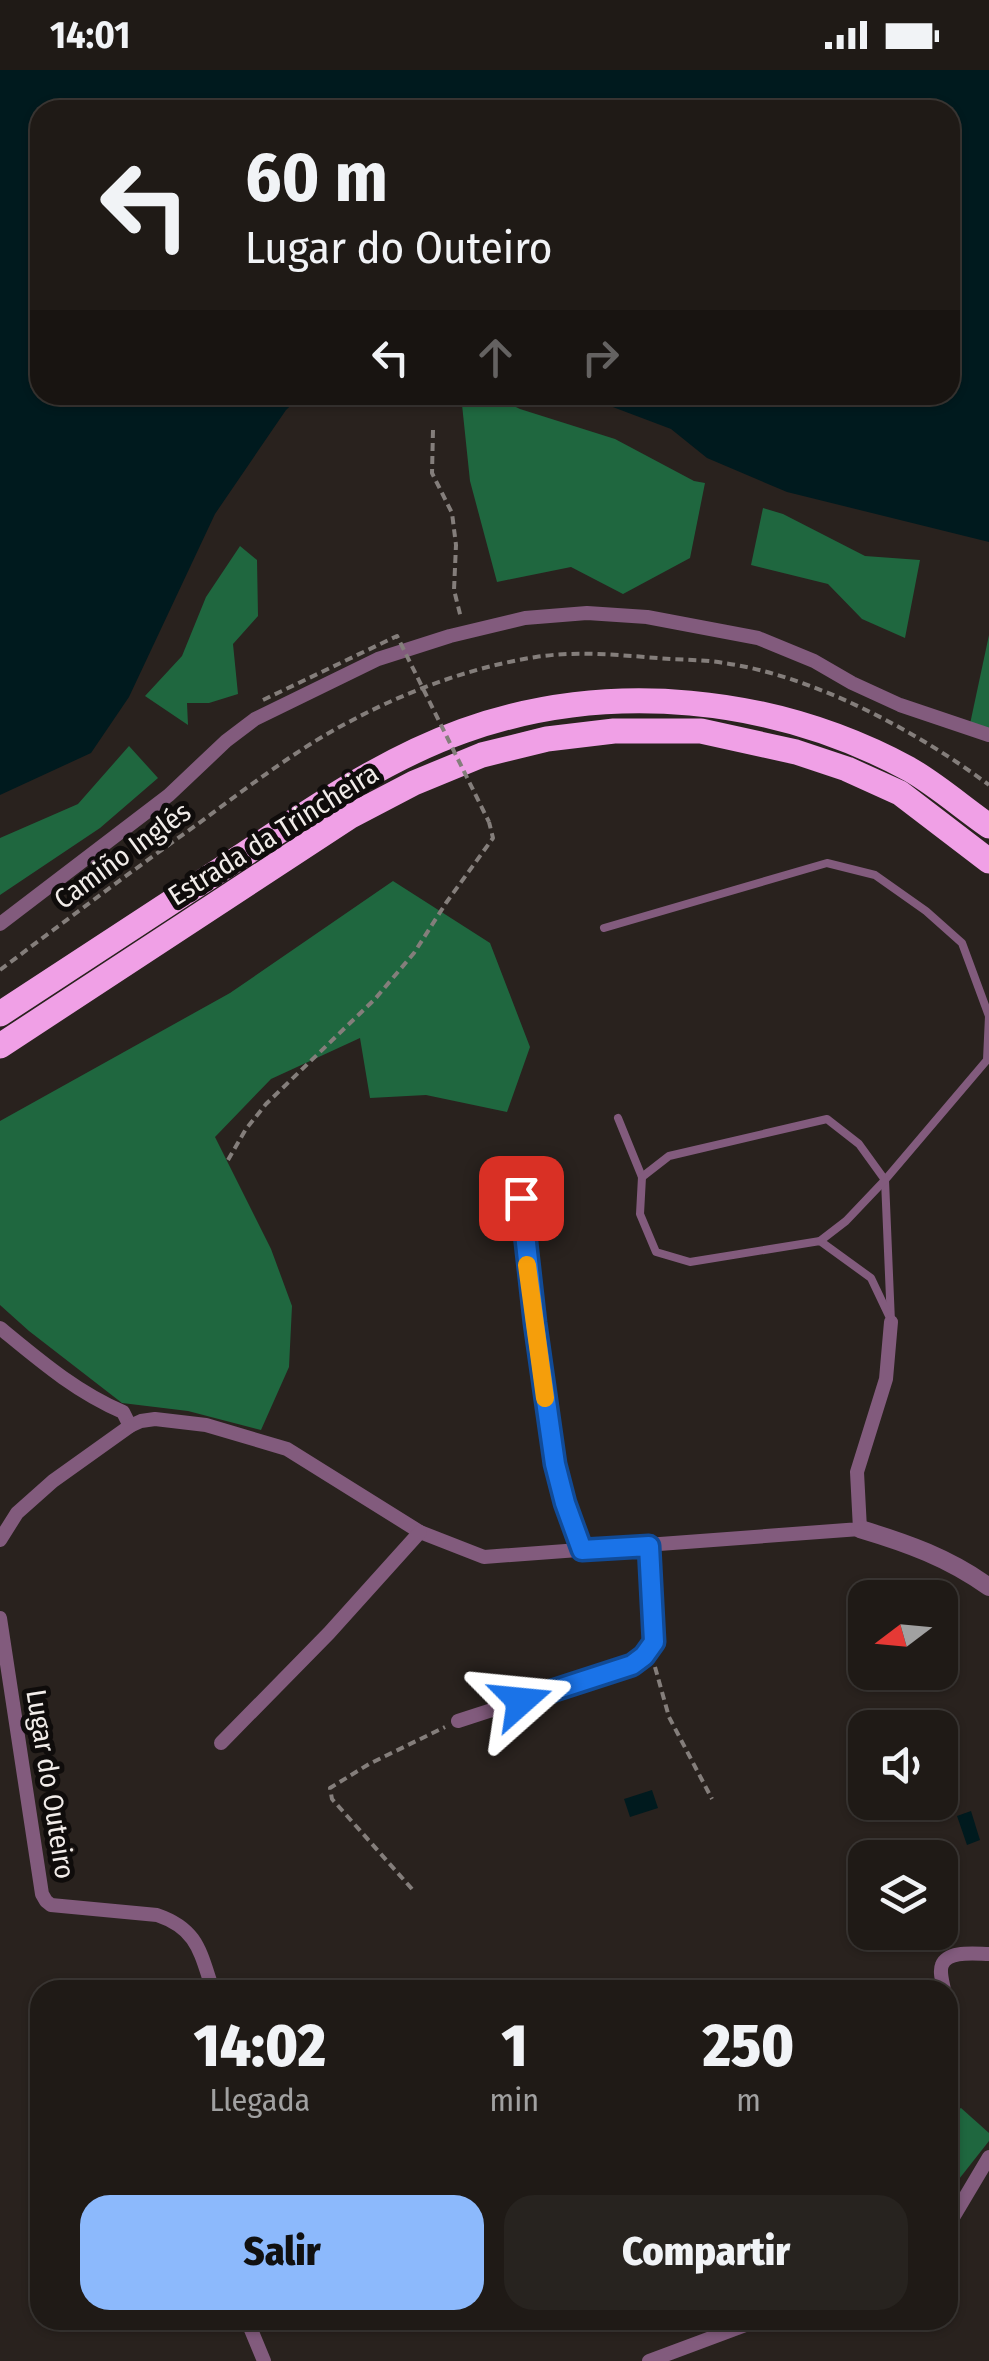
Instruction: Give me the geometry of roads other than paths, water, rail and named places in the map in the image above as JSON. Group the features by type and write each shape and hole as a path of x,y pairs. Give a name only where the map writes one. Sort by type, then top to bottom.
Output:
{"highway":[{"name":"Estrada da Trincheira","path":"0,1014 376,771 463,731 530,712 652,700 700,703 802,723 912,771 989,826"},
{"name":"Estrada da Trincheira","path":"0,1046 349,817 414,783 482,755 547,738 614,731 701,731 796,752 900,793 989,861"}],"street":[{"path":"0,924 169,795 255,719 378,659 464,632 526,618 587,613 647,618 758,638 814,661 900,705 989,735"},
{"path":"521,1198 555,1464 582,1550"},
{"path":"860,1529 857,1472 886,1379 892,1322"},
{"path":"0,1328 70,1384 123,1412 130,1426"},
{"path":"0,1540 17,1513 41,1492 130,1426 155,1419 206,1425 287,1449 420,1532 484,1558 860,1529 918,1547 964,1568 989,1587"},
{"path":"221,1744 420,1532"},
{"path":"458,1721 632,1665 644,1656 654,1642 649,1546"},
{"name":"Lugar do Outeiro","path":"0,1618 46,1902 173,1921 186,1929 202,1956 210,1980"},
{"path":"942,1980 940,1968 944,1960 954,1955 989,1954"},
{"path":"958,2209 989,2157"},
{"path":"251,2330 264,2361"},
{"path":"650,2361 733,2330"}],"lane":[{"path":"604,928 827,863 875,874 926,910 962,943 989,1016 986,1060 885,1180 846,1221 820,1241 690,1262 656,1252 640,1214 642,1176 618,1118"},
{"path":"642,1176 670,1156 827,1120 859,1144 885,1180 892,1322"},
{"path":"820,1241 871,1278 892,1322"}],"water":[{"path":"0,70 989,70 989,542 787,492 707,458 671,429 607,405 960,405 960,100 30,100 30,405 291,405 215,514 129,697 91,753 0,795"},
{"path":"652,1790 658,1808 630,1817 624,1799"},
{"path":"971,1811 980,1840 967,1845 958,1816"}]}
